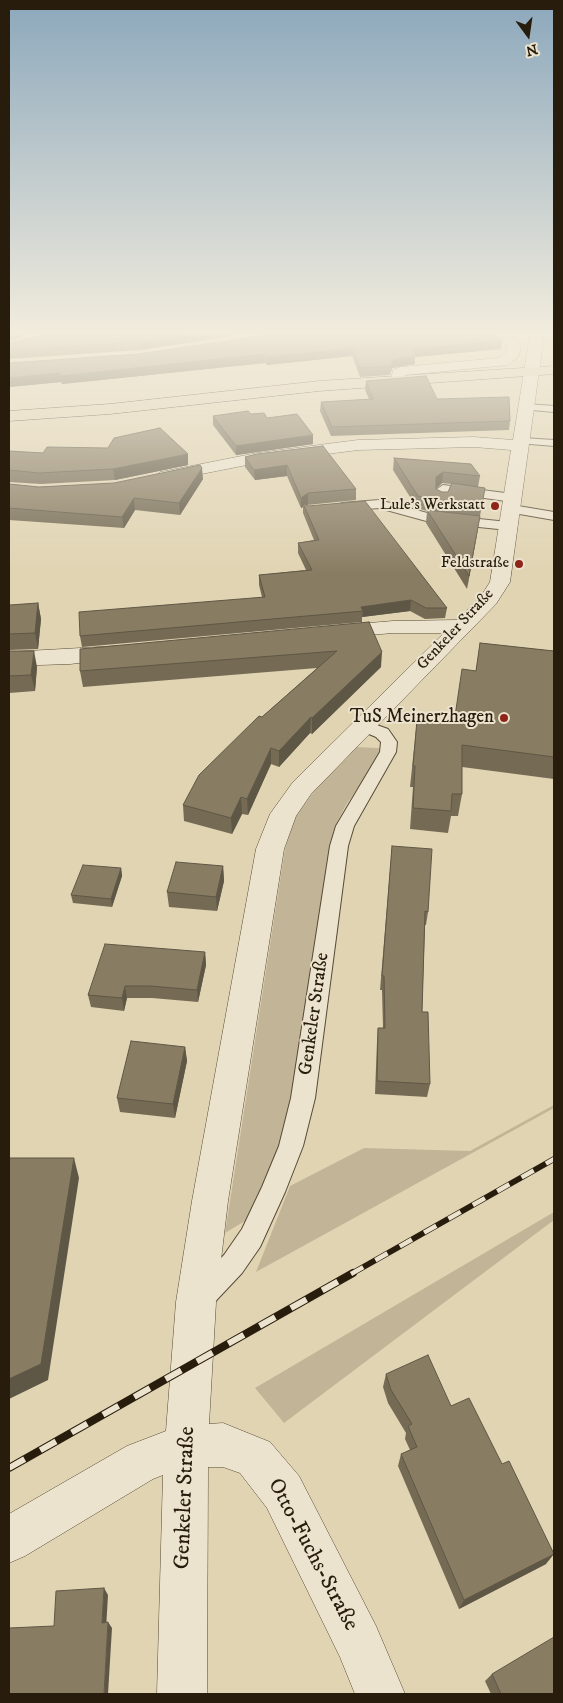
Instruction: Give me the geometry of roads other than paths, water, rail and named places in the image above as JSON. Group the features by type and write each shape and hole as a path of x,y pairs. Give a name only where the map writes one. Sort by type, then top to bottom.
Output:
{"main road":[{"path":"9,416 31,414"}],"street":[{"name":"Genkeler Straße","path":"182,1694 186,1446 196,1302 210,1201 262,883 270,849 283,814 302,788 489,600 500,582 525,414"},
{"path":"150,479 258,458 358,445 522,439"},
{"path":"312,634 393,627 463,626"},
{"path":"9,659 70,657 139,651"},
{"name":"Otto-Fuchs-Straße","path":"9,1540 142,1461 186,1446 223,1445 254,1457 283,1492 359,1643 380,1694"}],"lane":[{"path":"522,439 554,435"},
{"path":"522,439 554,443"},
{"path":"442,499 443,489 511,511 554,516"},
{"path":"325,509 379,504 430,518 511,511"},
{"name":"Genkeler Straße","path":"196,1302 233,1264 251,1238 273,1192 291,1146 304,1088 339,846 345,826 388,752 389,742 382,733 363,725"}],"railway":[{"path":"351,1274 554,1159"},
{"path":"9,1468 353,1273"}],"place":[{"name":"Lule's Werkstatt","path":"495,506"},
{"name":"Feldstraße","path":"519,564"},
{"name":"TuS Meinerzhagen","path":"504,718"}]}
